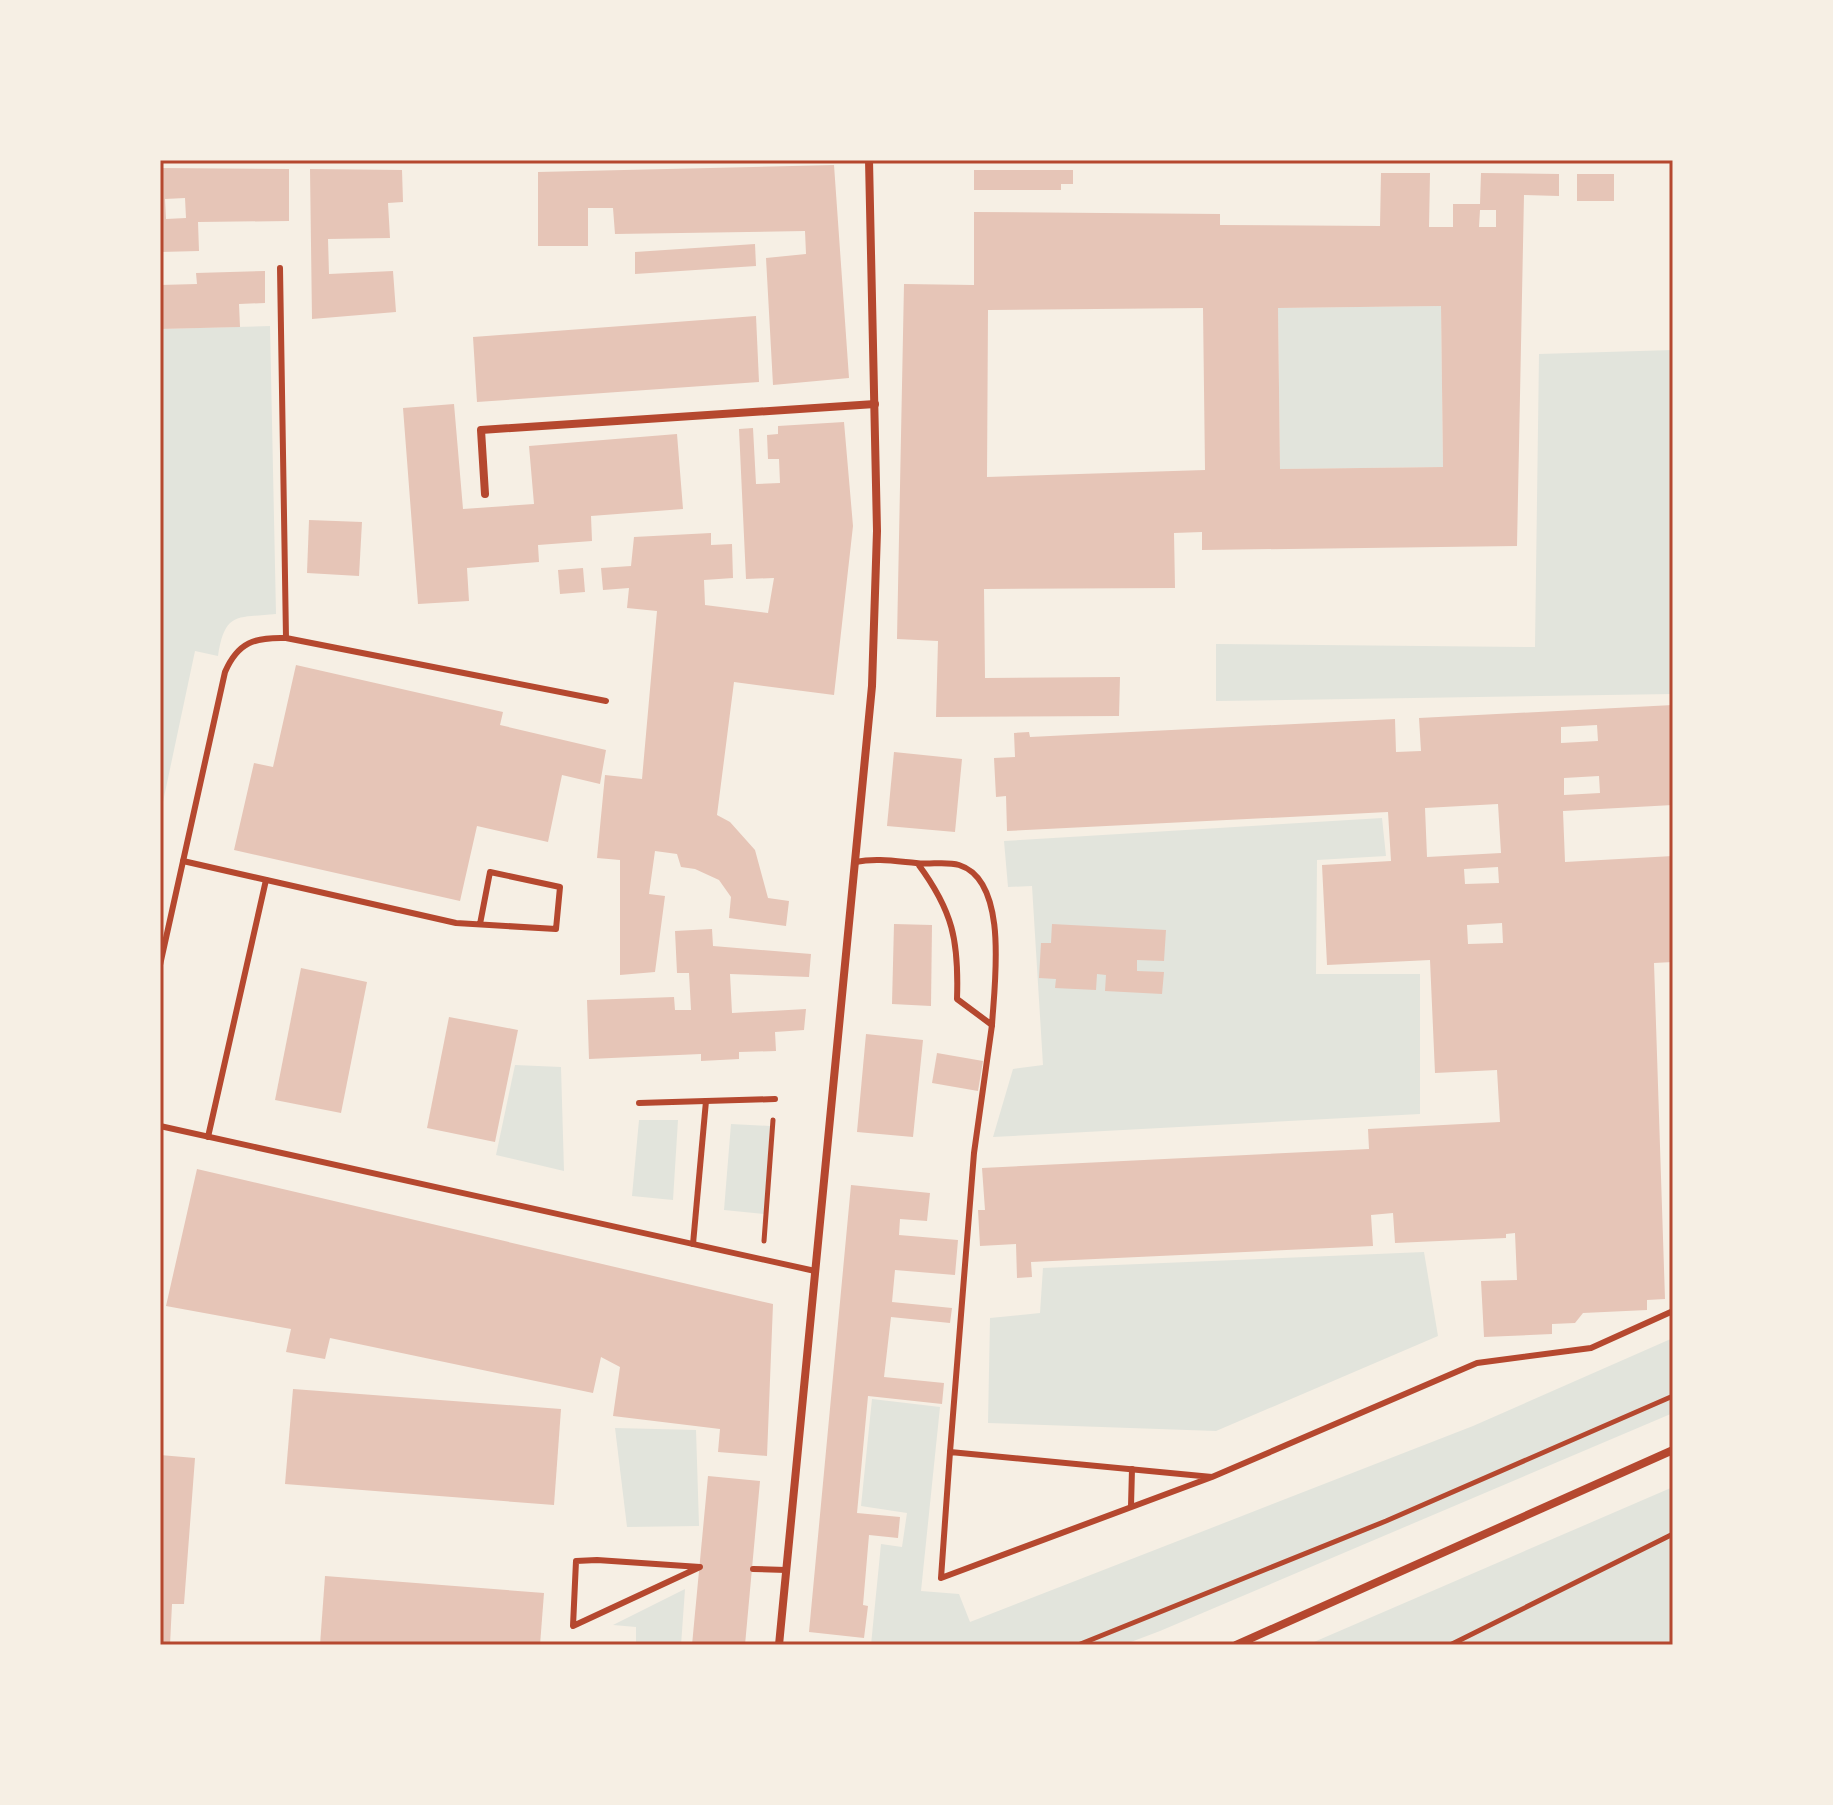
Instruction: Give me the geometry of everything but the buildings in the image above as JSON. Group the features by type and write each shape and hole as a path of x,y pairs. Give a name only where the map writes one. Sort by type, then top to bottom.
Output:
{"street":[{"path":"779,1645 877,609 869,160"},
{"path":"485,494 481,430 875,404"},
{"path":"1236,1645 1673,1450"}],"lane":[{"path":"280,268 286,638"},
{"path":"160,965 225,672 233,654 249,641 286,638 606,701"},
{"path":"855,862 873,858 959,865 972,874 984,891 996,929 992,1025 974,1153 941,1578 1212,1477 1477,1363 1591,1348 1673,1311"},
{"path":"183,861 456,923 556,929 560,887 490,872 480,924"},
{"path":"918,864 948,910 956,934 957,999 992,1025"},
{"path":"208,1137 266,880"},
{"path":"639,1103 775,1099"},
{"path":"693,1244 706,1101"},
{"path":"160,1126 815,1271"},
{"path":"950,1452 1212,1477"},
{"path":"1131,1506 1132,1469"},
{"path":"576,1561 700,1567 587,1620 573,1626 576,1561"},
{"path":"753,1569 786,1570"}],"path":[{"path":"762,1259 775,1099"},
{"path":"1078,1645 1371,1527 1673,1396"},
{"path":"1450,1645 1673,1534"}],"shaded area":[{"path":"1441,306 1443,467 1280,469 1278,308"},
{"path":"270,326 276,614 242,617 229,624 224,631 218,656 195,651 160,816 160,329"},
{"path":"1673,350 1673,694 1216,701 1216,644 1535,647 1539,354"},
{"path":"1382,818 1386,856 1317,860 1316,974 1420,974 1420,1114 993,1137 1013,1069 1043,1065 1032,886 1008,887 1004,841"},
{"path":"515,1065 561,1067 564,1171 496,1155"},
{"path":"639,1120 678,1120 673,1200 632,1196"},
{"path":"731,1124 770,1126 764,1214 724,1210"},
{"path":"1424,1252 1438,1336 1216,1431 988,1423 990,1318 1040,1313 1043,1268"},
{"path":"1673,1338 1673,1413 1160,1631 1123,1645 871,1645 881,1544 902,1547 907,1513 861,1506 872,1399 940,1407 921,1591 959,1594 970,1622 1473,1426"},
{"path":"615,1428 696,1430 699,1526 627,1527"},
{"path":"1673,1487 1673,1645 1307,1645"},
{"path":"685,1589 681,1645 636,1645 636,1627 613,1625"}]}
